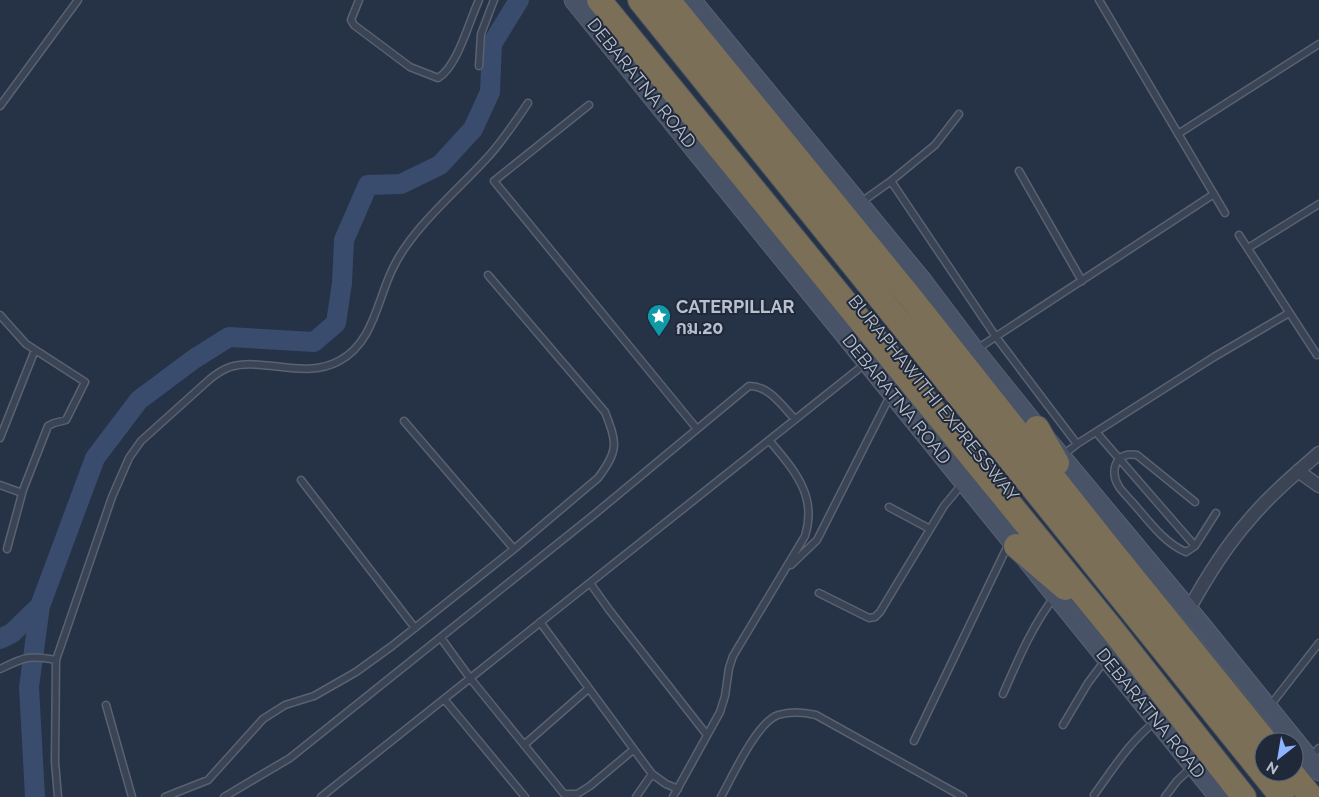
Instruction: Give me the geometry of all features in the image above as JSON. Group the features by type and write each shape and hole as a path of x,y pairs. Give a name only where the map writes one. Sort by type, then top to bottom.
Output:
{"highway":[{"name":"BURAPHAWITHI EXPRESSWAY","path":"613,0 1255,797"},
{"name":"BURAPHAWITHI EXPRESSWAY","path":"640,0 1282,797"},
{"path":"668,0 911,298 1258,732"},
{"name":"DEBARATNA ROAD","path":"595,9 1112,628 1244,797"},
{"path":"1036,428 1105,543"},
{"path":"1013,543 1112,628"},
{"path":"1309,763 1311,797"}],"main road":[{"name":"DEBARATNA ROAD","path":"574,0 595,9 867,362 1219,797"},
{"path":"579,0 595,9"},
{"path":"692,0 923,282 1036,428 1062,457 1268,708 1309,763"}],"street":[{"path":"1188,611 1207,576 1228,545 1250,518 1319,453"},
{"path":"1298,472 1319,486"}],"lane":[{"path":"0,106 78,0"},
{"path":"359,0 351,20 354,25 410,67 438,78 443,75 451,64 479,0"},
{"path":"478,66 481,34 494,0"},
{"path":"1099,0 1225,213"},
{"path":"1178,134 1319,44"},
{"path":"58,797 55,762 56,660 112,497 129,458 141,441 210,378 222,371 231,367 252,365 317,368 338,361 353,351 371,325 392,268 406,245 489,156 528,103"},
{"path":"588,105 494,181 697,429"},
{"path":"859,204 935,145 959,114"},
{"path":"1019,171 1082,281"},
{"path":"891,181 996,337 1077,444"},
{"path":"975,351 1214,194"},
{"path":"1248,248 1319,204"},
{"path":"1239,235 1317,354"},
{"path":"165,797 208,780 263,719 285,706 314,696 356,672 416,628 598,478 607,466 613,455 615,437 605,412 488,275"},
{"path":"1062,457 1077,444 1214,357 1289,313"},
{"path":"0,315 26,344 85,382 66,420 48,426 22,493 7,549"},
{"path":"0,438 35,350"},
{"path":"321,797 867,362"},
{"path":"224,797 290,758 596,513 749,386 759,386 772,393 794,420"},
{"path":"784,571 817,540 891,392"},
{"path":"404,421 514,549"},
{"path":"1096,432 1195,546"},
{"path":"673,797 720,712 733,656 807,531 808,499 796,472 769,440"},
{"path":"1195,502 1137,456 1126,455 1119,459 1114,471 1118,486 1160,533 1172,544 1186,552 1195,546 1216,513"},
{"path":"301,480 416,628"},
{"path":"819,592 869,618 874,617 880,612 944,506 964,482"},
{"path":"0,485 22,493"},
{"path":"889,507 930,529"},
{"path":"914,740 1013,543"},
{"path":"590,582 610,611 707,735"},
{"path":"1003,694 1032,631 1042,612 1055,595"},
{"path":"540,622 652,774 666,784 678,789"},
{"path":"441,638 470,678 564,794 577,794 590,786 633,750"},
{"path":"1268,708 1319,643"},
{"path":"0,669 19,660 34,656 56,660"},
{"path":"1063,725 1088,683 1107,658"},
{"path":"524,745 588,689"},
{"path":"444,698 525,797"},
{"path":"106,705 132,797"},
{"path":"721,797 755,736 768,721 777,716 797,711 816,715 962,797"},
{"path":"1094,795 1132,743 1158,721"},
{"path":"1165,797 1177,781 1194,765"},
{"path":"636,797 652,774"}],"waterway":[{"path":"0,639 12,633 40,606 95,458 139,400 194,359 229,337 314,342 336,323 342,283 344,240 368,185 401,184 440,165 473,129 490,92 492,44 519,0"},
{"path":"35,797 29,687 40,606"}],"place":[{"name":"CATERPILLAR กม.20","path":"659,337"}]}
